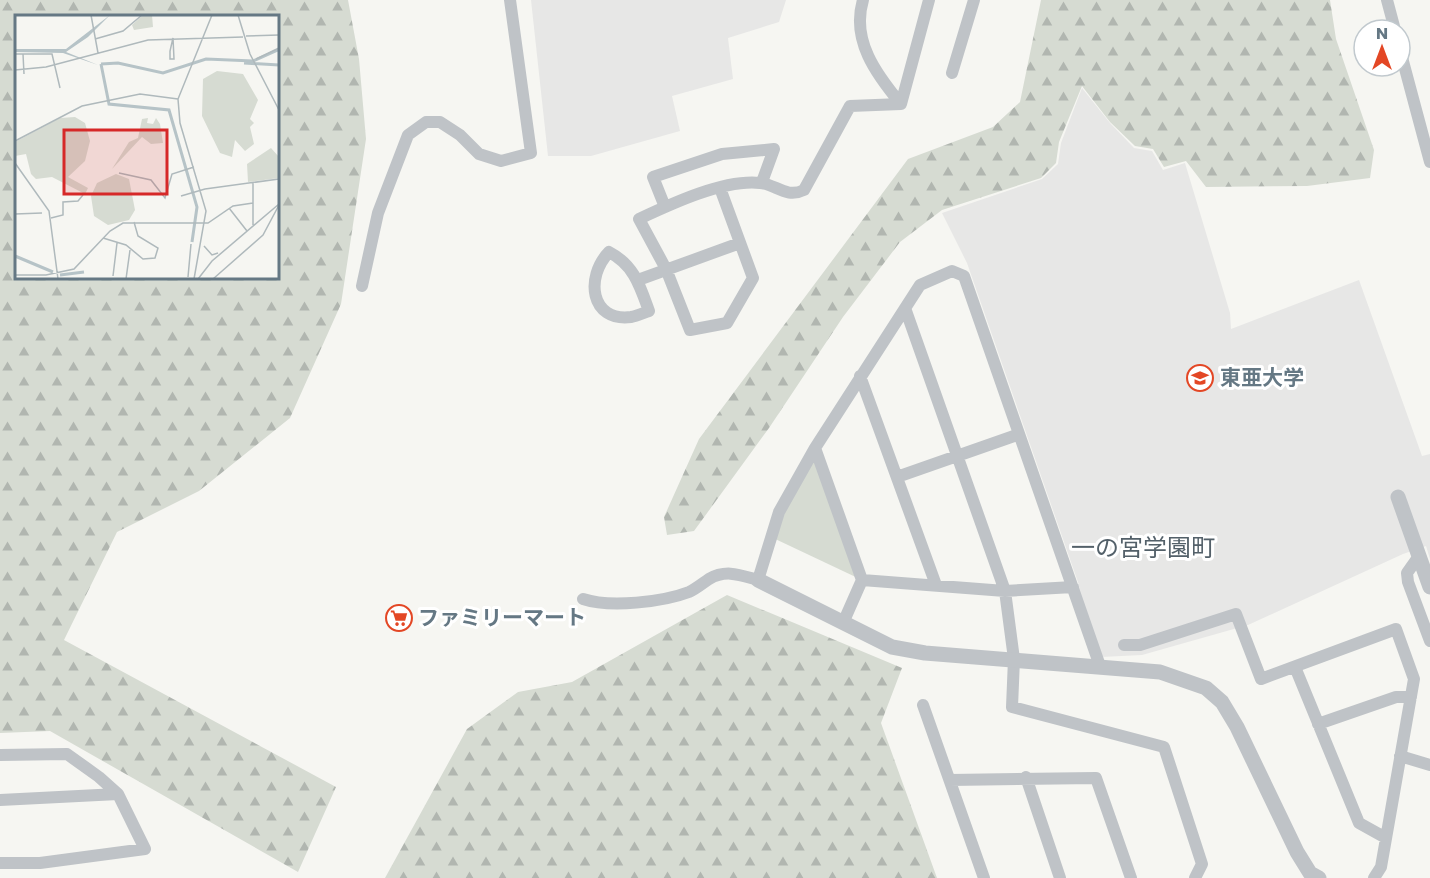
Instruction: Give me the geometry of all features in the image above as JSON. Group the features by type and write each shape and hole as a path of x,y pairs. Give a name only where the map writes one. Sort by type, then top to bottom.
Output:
{"street":[{"path":"362,286 378,213 408,135 426,122 440,122 460,135 478,154 501,161 531,153 510,0"},
{"path":"863,0 859,28 867,55 884,84 901,104"},
{"path":"901,104 930,0"},
{"path":"952,73 974,0"},
{"path":"1387,0 1392,18"},
{"path":"1408,78 1430,162"},
{"path":"720,188 753,278 727,323 690,330 666,270 639,219 665,207 720,188 762,182 781,191 796,194 804,190 850,106 901,104"},
{"path":"665,207 653,177 722,154 774,149 762,182"},
{"path":"638,280 740,243"},
{"path":"609,252 624,260 638,280 649,311 629,317 608,312 596,300 593,278 609,252"},
{"path":"758,580 778,512 860,376 920,285 952,271 964,276 1100,666"},
{"path":"905,308 1005,591 1014,659 1012,706 1164,747 1202,864 1195,878"},
{"path":"860,376 936,585"},
{"path":"897,477 1014,436"},
{"path":"815,448 862,580 843,623"},
{"path":"1398,497 1430,587"},
{"path":"1419,556 1407,573 1408,582 1430,641"},
{"path":"583,599 599,604 632,603 690,592 712,577 729,572 758,580 892,647 925,653 1160,672 1185,679 1206,688 1222,702 1237,727 1297,852 1310,873 1318,878"},
{"path":"862,580 1005,591 1073,587"},
{"path":"1124,645 1140,645 1236,614 1261,679 1396,629 1414,679 1381,867 1374,878"},
{"path":"1295,667 1359,824 1386,838"},
{"path":"1318,724 1396,698 1411,697"},
{"path":"923,705 984,878"},
{"path":"0,755 67,754 118,794 145,849 39,863 0,863"},
{"path":"1400,756 1430,765"},
{"path":"950,780 1026,777 1096,778 1131,878"},
{"path":"1026,777 1060,878"},
{"path":"0,800 118,794"}],"shaded area":[{"path":"531,0 786,0 779,22 728,38 733,79 672,96 680,131 591,156 548,156"},
{"name":"東亜大学","path":"1082,88 1134,148 1152,151 1163,170 1185,163 1230,313 1231,329 1359,280 1422,456 1430,454 1430,559 1426,546 1403,554 1248,625 1142,655 1101,657 1077,597 1079,585 967,263 942,213 1042,179 1058,164 1061,143"}],"green space":[{"path":"0,0 348,0 359,59 366,139 341,304 290,418 199,491 117,532 64,640 336,787 298,872 50,731 0,733"},
{"path":"1041,0 1330,0 1336,39 1374,150 1370,178 1307,186 1206,187 1186,161 1164,167 1153,149 1135,146 1110,122 1082,86 1059,142 1056,163 1041,178 942,210 900,242 843,317 769,428 694,531 667,535 664,517 699,439 908,159 993,127 1020,102"},
{"path":"815,448 862,580 771,537"},
{"path":"727,595 902,668 881,723 937,878 385,878 467,729 518,692 572,682"}],"place":[{"name":"東亜大学","path":"1200,378"},
{"name":"ファミリーマート","path":"399,618"}],"district":[{"name":"一の宮学園町","path":"1143,548"}]}
